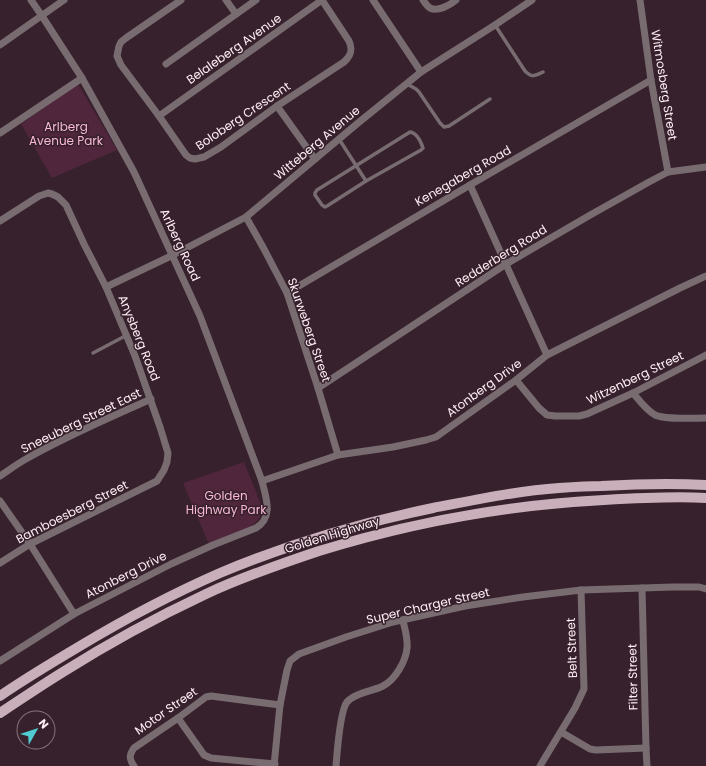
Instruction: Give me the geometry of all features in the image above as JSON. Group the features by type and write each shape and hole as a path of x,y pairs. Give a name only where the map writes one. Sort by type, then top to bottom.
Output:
{"main road":[{"name":"Golden Highway","path":"0,696 89,640 184,589 264,555 321,536 401,515 507,494 566,487 628,484 706,485"},
{"name":"Golden Highway","path":"0,713 62,672 96,652 206,594 286,562 355,540 404,527 494,510 573,502 636,498 706,498"}],"street":[{"name":"Arlberg Road","path":"31,0 82,78 134,172 173,255 200,316 262,481 266,499 266,517"},
{"path":"0,45 64,0"},
{"name":"Boloberg Crescent","path":"181,0 126,38 119,46 117,56 121,65 186,155 195,159 204,157 221,147 277,106 344,62 350,55 352,48 349,41 322,0"},
{"path":"226,0 236,14"},
{"path":"166,64 256,0"},
{"name":"Belaleberg Avenue","path":"159,116 322,0"},
{"path":"373,0 421,72"},
{"path":"424,0 429,7 433,8 444,6 456,0"},
{"name":"Witteberg Avenue","path":"106,287 173,255 246,217 421,72 532,0"},
{"name":"Witmosberg Street","path":"640,0 651,80 668,172"},
{"path":"0,133 82,78"},
{"name":"Kenegaberg Road","path":"287,293 651,80"},
{"path":"277,106 315,159"},
{"name":"Redderberg Road","path":"318,388 506,264 592,214 668,172 706,167"},
{"path":"470,185 547,355"},
{"name":"Anysberg Road","path":"0,221 45,193 55,195 66,205 106,287 127,335 151,400 168,453 164,470 155,482"},
{"name":"Skurweberg Street","path":"246,217 287,293 338,455"},
{"name":"Atonberg Drive","path":"262,481 338,455 393,447 436,437 516,380 547,355 706,276"},
{"name":"Witzenberg Street","path":"516,380 539,408 548,415 579,416 632,393 706,355"},
{"path":"632,393 644,406 656,415 668,418 706,418"},
{"name":"Sneeuberg Street East","path":"0,476 25,459 106,419 151,400"},
{"name":"Bamboesberg Street","path":"0,563 30,544 155,482"},
{"path":"0,501 30,544 74,614"},
{"name":"Atonberg Drive","path":"0,661 74,614 171,564 256,528 262,524 266,517"},
{"name":"Super Charger Street","path":"274,765 280,705 286,670 290,661 295,656 346,637 393,622 465,606 581,590 673,587 699,587 706,589"},
{"name":"Filter Street","path":"642,588 647,766"},
{"name":"Belt Street","path":"540,766 583,693 581,590"},
{"path":"336,766 341,718 346,703 356,696 383,686 394,676 403,662 408,648 403,621"},
{"name":"Motor Street","path":"134,766 130,753 134,748 209,696 280,705"},
{"path":"178,718 206,756 274,765"},
{"path":"561,732 590,749 629,750 646,748"}],"lane":[{"path":"495,25 524,71 532,76 543,72"},
{"path":"407,84 416,89 444,127 449,126 490,99"},
{"path":"413,132 423,148 366,181 325,207 315,195 317,190 407,134 413,132"},
{"path":"339,139 366,181"},
{"path":"93,353 127,335"}],"green space":[{"name":"Arlberg Avenue Park","path":"78,84 117,150 52,178 21,124"},
{"name":"Golden Highway Park","path":"244,462 263,509 259,519 250,528 209,545 183,483"}]}
